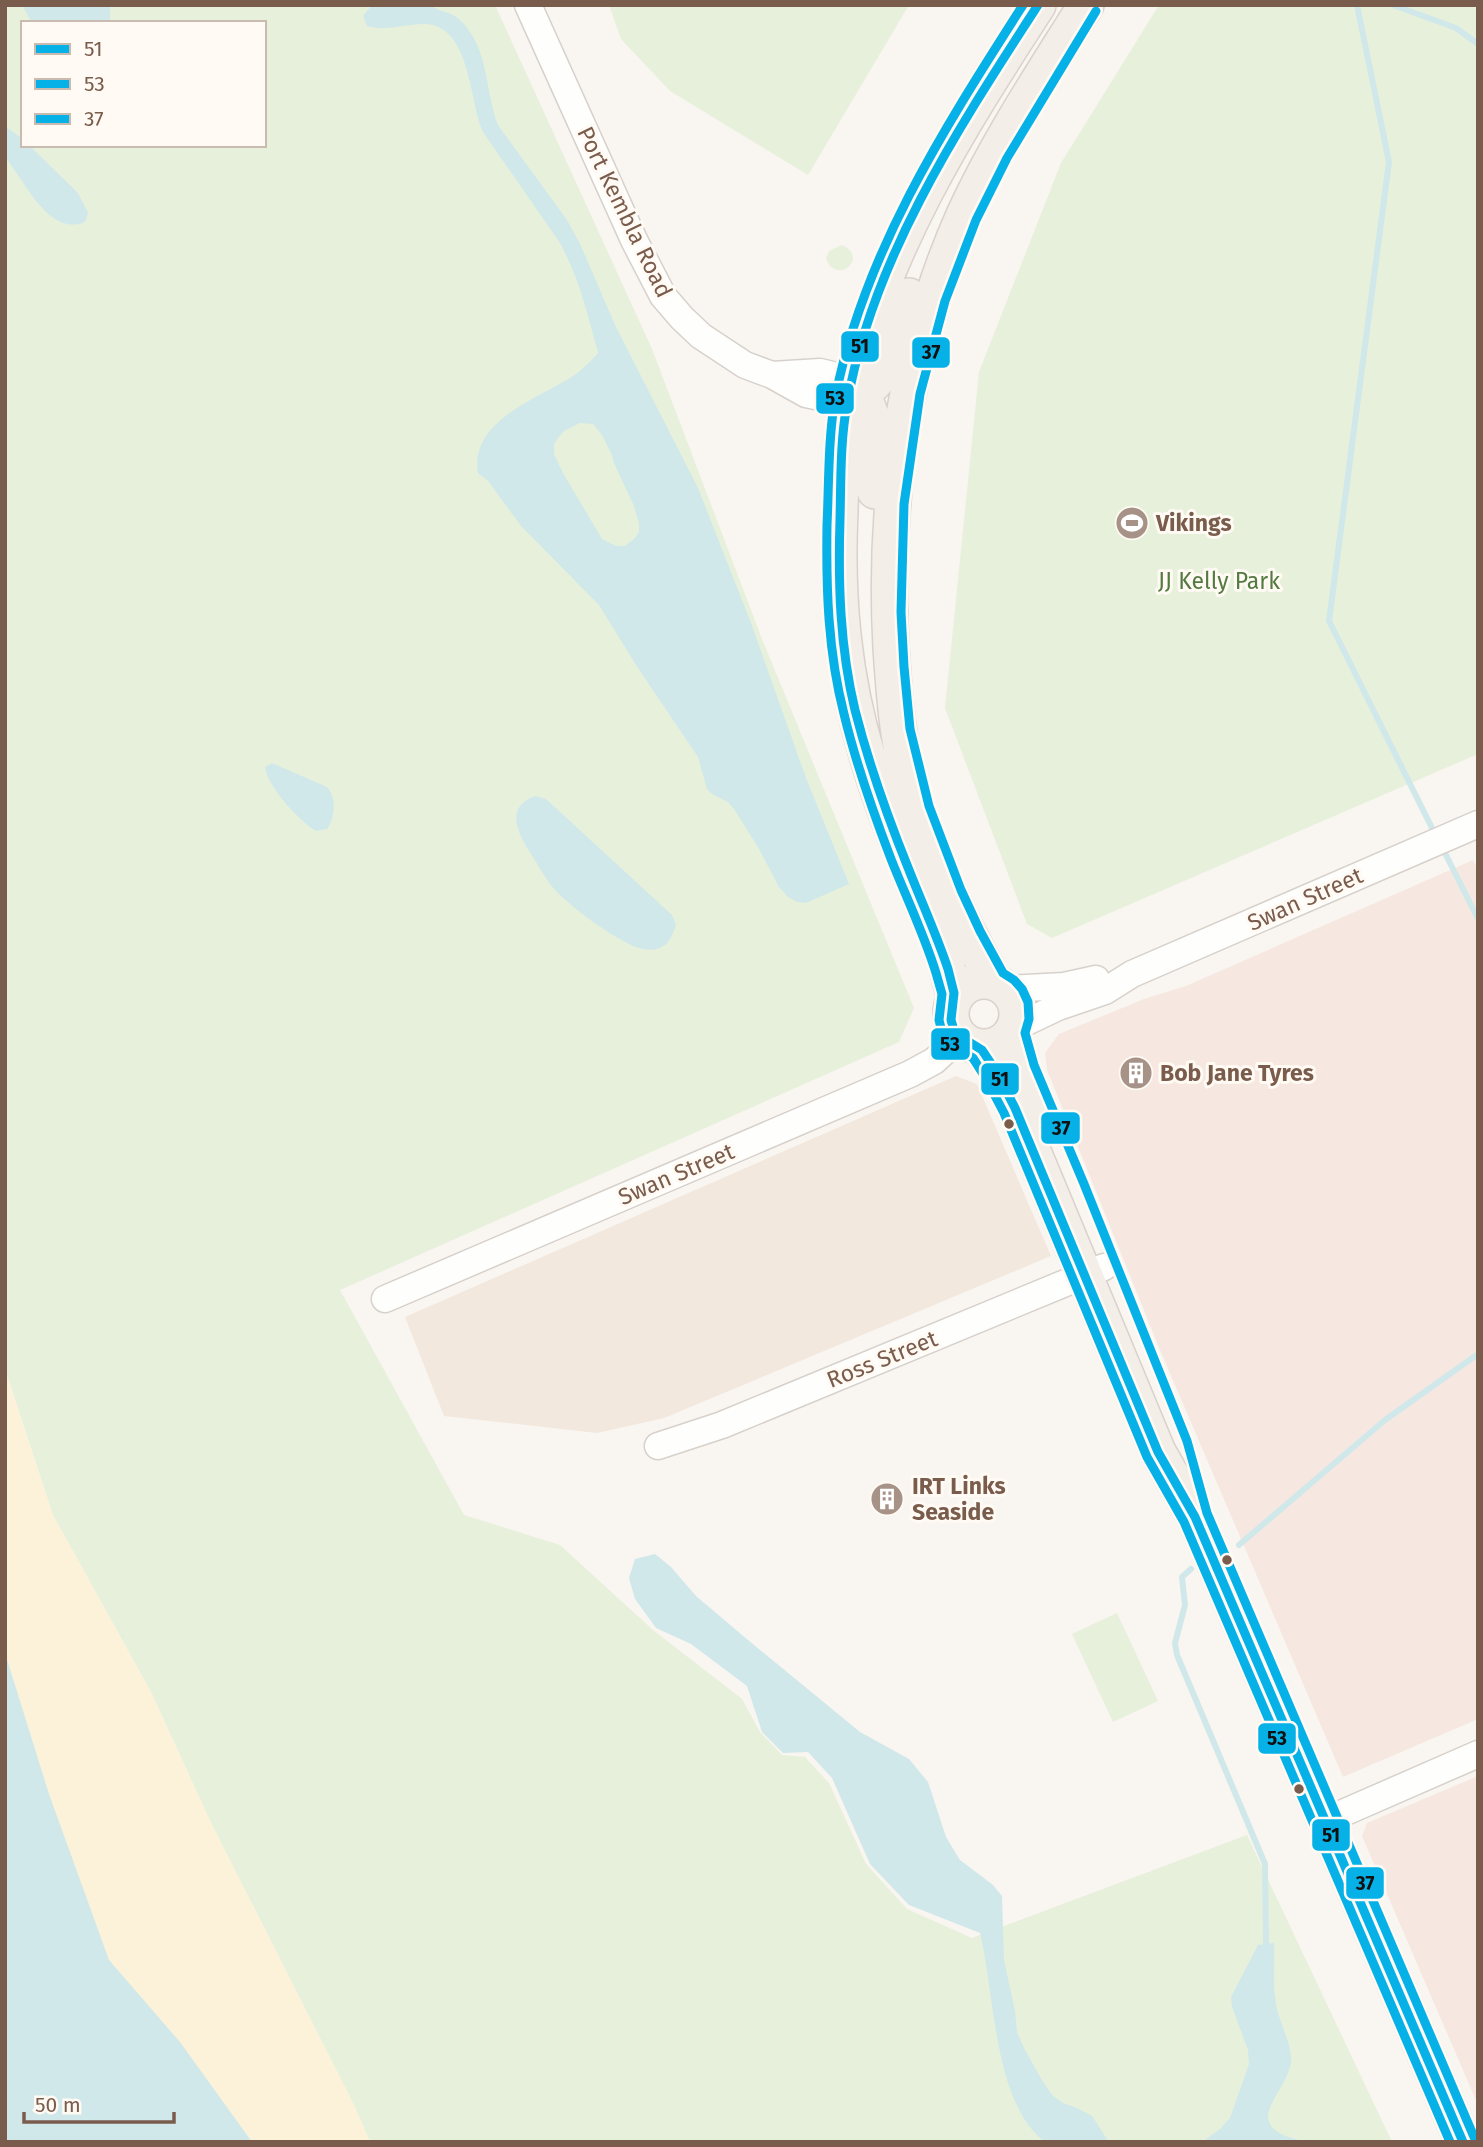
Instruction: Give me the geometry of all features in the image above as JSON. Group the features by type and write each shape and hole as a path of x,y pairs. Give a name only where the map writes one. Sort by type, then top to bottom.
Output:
{"main road":[{"path":"955,997 944,954 888,819 868,757 848,676 838,596 842,453 865,334 895,254 911,218 965,121 1038,5"},
{"path":"970,1042 998,1044 1013,1030 1017,1007 1013,997 1000,986 970,937 950,895 917,810 908,778 898,731 889,612 892,503 908,392 920,343 933,297 964,215 996,152 1086,5"},
{"path":"854,393 873,386 887,366 909,295 926,253 972,159 990,135 1030,94"},
{"path":"854,393 870,413 874,431 876,553 878,575 889,612"},
{"path":"1000,986 983,981 962,989 955,997 950,1014 951,1022 998,1074 1095,1271"},
{"path":"1013,1030 1022,1069 1158,1452 1195,1517 1463,2142"}],"street":[{"name":"Port Kembla Road","path":"528,5 634,240 663,296 701,336 745,365 772,375 821,372 854,393"},
{"name":"Swan Street","path":"1013,1030 1070,1003 1105,992 1132,974 1469,828"},
{"name":"Swan Street","path":"1000,986 1064,986 1101,977 1132,974"},
{"name":"Swan Street","path":"385,1299 911,1074 970,1042"},
{"name":"Ross Street","path":"658,1446 722,1425 1095,1271"},
{"path":"1327,1820 1478,1754"}],"shaded area":[{"path":"1473,860 1478,870 1478,1719 1343,1777 1160,1350 1047,1070 1045,1053 1059,1034 1144,999 1186,986"},
{"path":"956,1076 977,1084 1051,1256 664,1418 597,1433 444,1416 405,1317"},
{"path":"1478,1776 1478,2105 1362,1836 1367,1823"}],"green space":[{"path":"5,5 495,5 652,349 762,639 914,1008 899,1042 340,1290 464,1515 560,1545 653,1630 742,1699 760,1732 782,1755 805,1757 829,1783 866,1864 907,1909 972,1938 1247,1835 1392,2142 370,2142 353,2103 211,1823 152,1694 53,1515 5,1369"},
{"path":"609,5 909,5 808,175 670,91 621,39"},
{"name":"JJ Kelly Park","path":"1159,5 1478,5 1478,754 1052,938 1027,924 945,708 979,372 1061,163"},
{"path":"842,245 850,250 852,262 849,267 837,270 831,267 826,259 829,251"},
{"path":"1117,1613 1158,1701 1113,1722 1072,1634"}],"sand":[{"path":"5,1369 53,1515 152,1694 211,1823 353,2103 370,2142 76,2142 5,1985"}],"water":[{"path":"22,5 110,5 110,21 31,21"},
{"path":"372,5 430,5 452,14 469,30 485,69 498,125 567,220 616,327 698,488 751,623 806,778 849,884 806,903 788,897 779,887 734,809 707,789 698,757 599,605 521,526 488,481 478,473 478,455 484,439 495,426 524,403 574,375 598,353 567,256 483,132 466,68 452,38 441,28 426,24 374,28 367,26 363,16","holes":["580,423 593,424 612,455 639,523 639,532 625,546 616,546 602,539 554,454 554,444 564,431"]},
{"path":"5,128 21,138 21,147 31,147 78,193 88,213 85,222 74,225 64,223 45,211 7,158"},
{"path":"272,763 327,787 334,808 327,829 316,831 285,802 267,775 265,767"},
{"path":"535,796 546,799 672,915 676,925 665,945 649,950 627,943 578,910 550,884 517,826 518,809"},
{"path":"655,1554 671,1567 696,1596 748,1640 860,1732 909,1759 928,1782 946,1837 960,1860 993,1885 1002,1896 1004,1960 1017,2032 1025,2050 1053,2096 1092,2116 1109,2142 1045,2142 1028,2124 1015,2101 1006,2075 980,1933 909,1905 870,1864 832,1778 808,1752 783,1753 762,1732 747,1686 691,1644 656,1628 635,1599 629,1578 635,1559"},
{"path":"5,1653 49,1794 109,1960 180,2042 252,2142 5,2142"},
{"path":"1274,1943 1275,2001 1290,2049 1291,2062 1268,2117 1277,2132 1306,2142 1202,2142 1230,2118 1249,2064 1248,2050 1232,2007 1231,1997 1258,1945"}],"waterway":[{"path":"1357,5 1389,162 1329,621 1436,836"},
{"path":"1393,5 1456,28 1478,44"},
{"path":"1441,845 1478,919"},
{"path":"1239,1545 1385,1420 1478,1354"},
{"path":"1191,1569 1182,1577 1185,1605 1175,1643 1177,1655 1265,1864 1266,1945"}],"transit line":[{"name":"53","path":"1023,5 910,193 865,293 848,345 835,399 830,446 827,573 834,667 854,751 871,806 936,973 942,994 939,1020 943,1036 953,1047 973,1058 1004,1113 1147,1457 1184,1522 1450,2142"},
{"name":"51","path":"1038,5 978,98 922,196 876,298 859,350 847,404 842,447 839,544 843,640 850,687 860,731 879,791 948,969 954,993 951,1020 954,1030 982,1050 1015,1108 1158,1452 1195,1517 1463,2142"},
{"name":"37","path":"1096,11 1007,158 976,220 945,301 920,394 904,504 901,612 910,729 929,806 961,890 1003,973 1022,989 1028,1002 1029,1019 1025,1033 1034,1065 1187,1441 1207,1513 1474,2137"}],"place":[{"name":"Vikings","path":"1132,523"},
{"name":"Bob Jane Tyres","path":"1136,1073"},
{"name":"IRT Links Seaside","path":"887,1499"}]}
